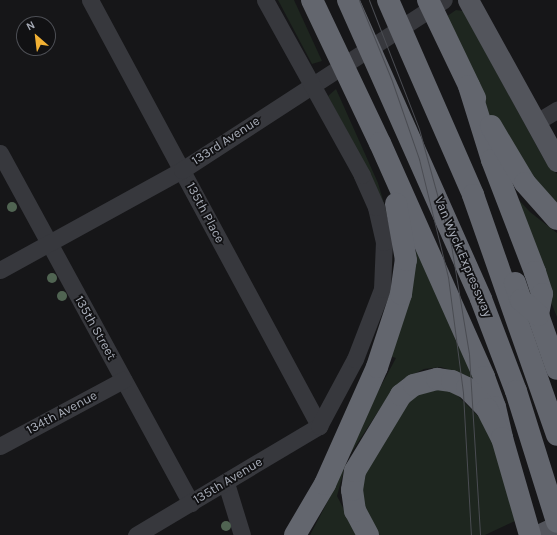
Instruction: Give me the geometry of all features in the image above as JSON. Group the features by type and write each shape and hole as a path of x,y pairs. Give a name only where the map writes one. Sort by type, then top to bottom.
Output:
{"highway":[{"path":"312,0 380,143 484,377 496,407 502,438 530,535"},
{"name":"Van Wyck Expressway","path":"348,0 481,299 516,390 557,522"},
{"name":"Van Wyck Expressway","path":"388,0 473,195 557,435"},
{"path":"400,0 461,135 521,300 538,315 557,369"},
{"path":"437,1 468,86 492,160 542,294 538,315"},
{"path":"468,86 518,173 557,219"},
{"path":"295,535 325,484 374,374 401,294 406,260 402,226 380,143"},
{"path":"368,535 355,511 353,480 364,453 396,401 407,389 421,382 437,379 460,384 481,401 502,438"}],"main road":[{"path":"468,0 557,161"},
{"path":"538,535 557,526"}],"street":[{"name":"135th Place","path":"90,0 319,426"},
{"path":"266,0 316,83 373,198 382,228 384,257 382,289 371,323 347,376 319,426"},
{"name":"133rd Avenue","path":"0,270 182,170 316,83 437,1"},
{"path":"535,123 557,110"},
{"name":"135th Street","path":"0,153 190,503"},
{"name":"134th Avenue","path":"0,446 123,380"},
{"name":"135th Avenue","path":"136,535 226,483 319,426"},
{"path":"226,483 242,535"}],"shaded area":[{"path":"278,0 294,0 322,61 312,64"},
{"path":"456,10 463,11 545,161 557,174 557,207 506,150 443,19"},
{"path":"336,89 378,183 389,220 362,160 328,96"},
{"path":"517,198 530,212 557,233 557,317 510,202"},
{"path":"421,244 478,380 441,367 424,369 402,380 387,398 347,459 337,496 357,535 310,535 329,499 363,419 396,358 389,356 414,254"},
{"path":"437,389 454,392 490,428 530,514 485,535 375,535 361,509 360,478 406,402 420,392"}],"tram line":[{"path":"359,0 392,81 419,159 448,277 463,393 471,535"},
{"path":"369,0 419,129 451,245 469,354 480,535"}]}
